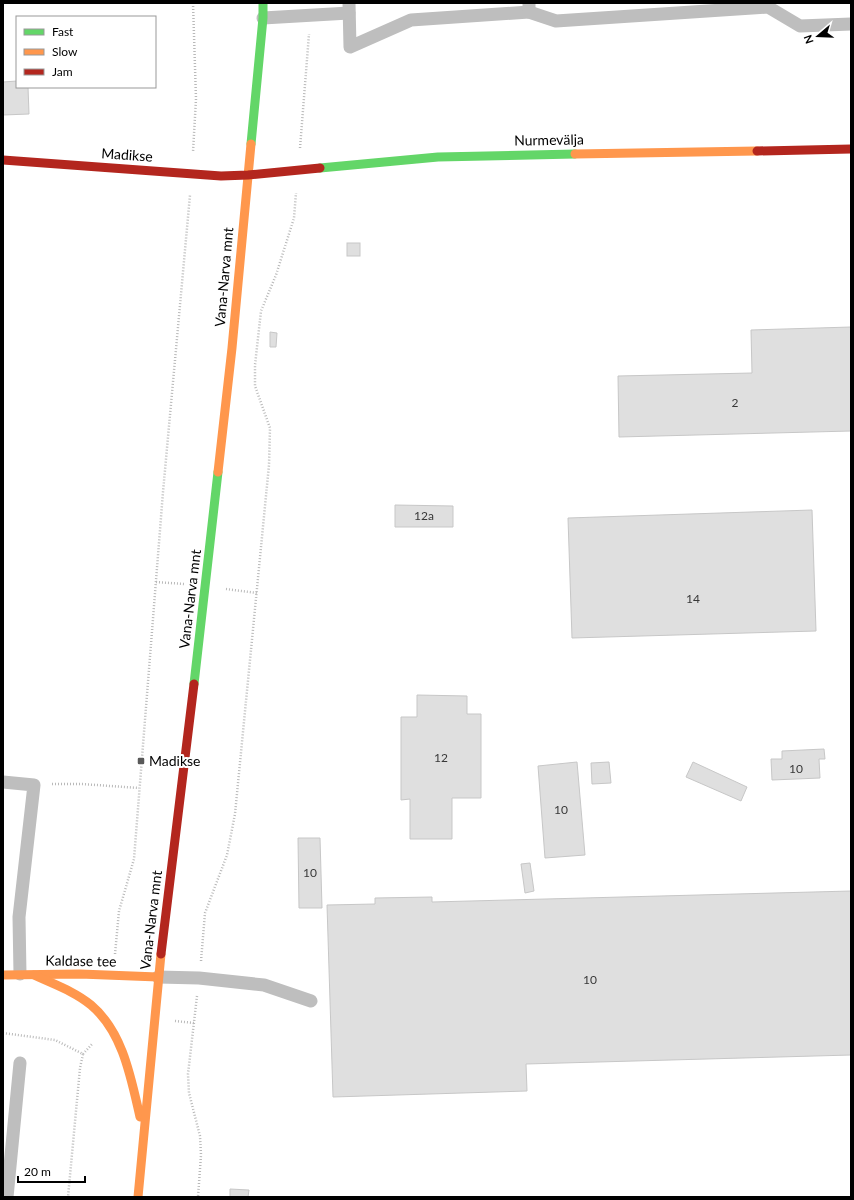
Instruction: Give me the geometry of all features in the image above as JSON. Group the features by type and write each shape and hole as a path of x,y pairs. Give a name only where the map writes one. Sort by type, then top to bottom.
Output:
{"street":[{"name":"Vana-Narva mnt","path":"138,1197 158,977 184,775 219,463 264,3"},
{"name":"Nurmevälja","path":"248,175 438,157 851,149"},
{"name":"Madikse","path":"3,160 221,176 248,175"},
{"name":"Kaldase tee","path":"3,975 20,974 158,977"},
{"path":"34,975 74,994 90,1005 108,1024 117,1038 126,1060 144,1133"}],"lane":[{"path":"263,18 310,15 349,8 350,47 411,20 529,8 556,21 722,7 768,7 800,26 851,24"},
{"path":"3,782 34,785 19,917 20,974"},
{"path":"158,977 199,978 264,985 311,1001"},
{"path":"7,1197 20,1063"}],"path":[{"path":"115,976 115,948 119,912 134,859 163,492 192,174 196,99 193,3"},
{"path":"198,1197 202,1155 200,1136 189,1093 188,1074 205,913 227,855 235,814 269,465 270,428 255,386 255,365 261,311 276,275 294,218 310,15"},
{"path":"34,785 82,784 140,788"},
{"path":"68,1197 80,1068 83,1054 108,1024"},
{"path":"3,1033 55,1040 83,1054"}],"building":[{"path":"16,81 16,88 28,88 29,114 3,115 3,82"},
{"path":"347,243 360,243 360,256 347,256"},
{"path":"851,327 851,431 619,437 618,376 752,373 751,330"},
{"path":"270,332 277,333 276,347 270,347"},
{"path":"395,505 453,506 453,527 395,527"},
{"path":"812,510 816,631 572,638 568,518"},
{"path":"417,695 467,696 467,714 481,714 481,798 452,798 452,839 410,839 410,799 401,800 401,717 417,717"},
{"path":"824,749 825,759 819,759 820,778 772,780 771,759 782,759 782,751"},
{"path":"577,762 585,855 545,858 538,766"},
{"path":"609,762 611,783 592,784 591,763"},
{"path":"693,762 747,787 741,801 686,777"},
{"path":"298,838 320,838 322,908 299,908"},
{"path":"530,863 534,891 525,893 521,864"},
{"path":"851,891 851,1055 526,1064 527,1091 333,1097 327,905 375,904 375,898 432,897 432,902"},
{"path":"230,1189 249,1190 248,1197 230,1197"}],"traffic: fast":[{"path":"251,144 263,18 263,3"},
{"path":"320,168 438,157 575,154"},
{"path":"194,684 218,472"}],"traffic: slow":[{"path":"218,472 232,348 251,144"},
{"path":"575,154 757,151"},
{"path":"138,1197 161,954"},
{"path":"3,975 80,974 158,977"},
{"path":"34,975 63,988 84,1000 102,1016 111,1028 124,1056 140,1117"}],"traffic: jam":[{"path":"757,151 851,149"},
{"path":"3,160 221,176 320,168"},
{"path":"161,954 194,684"}],"place":[{"name":"Madikse","path":"141,761"}]}
